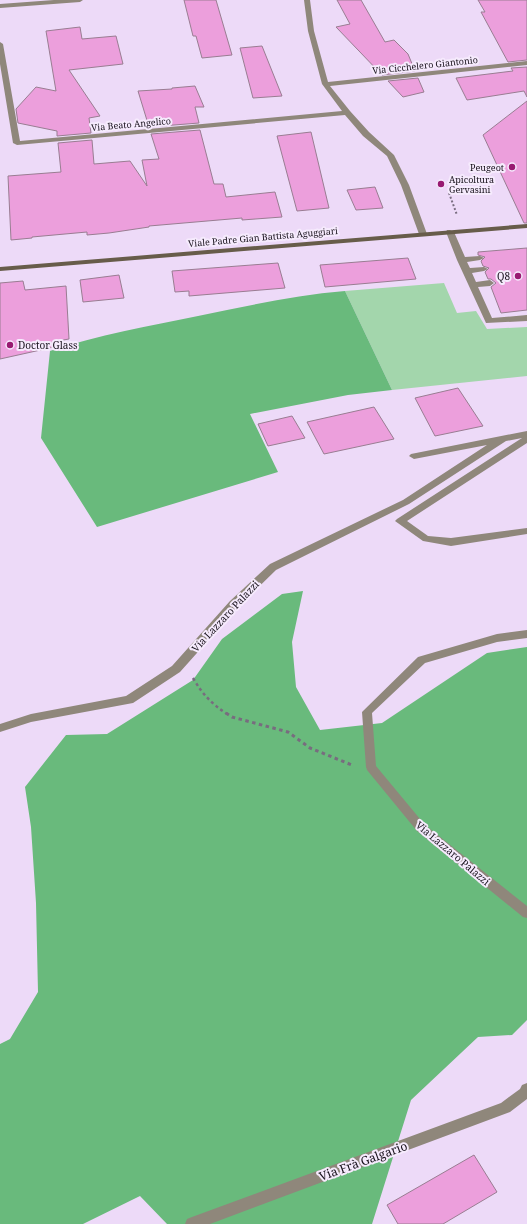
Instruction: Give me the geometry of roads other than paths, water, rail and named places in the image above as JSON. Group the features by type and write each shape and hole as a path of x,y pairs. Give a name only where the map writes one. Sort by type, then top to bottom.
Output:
{"main road":[{"name":"Viale Padre Gian Battista Aguggiari","path":"0,269 527,226"}],"street":[{"path":"0,6 80,0"},
{"path":"307,0 310,31 325,84 347,113 366,134 390,155 405,186 423,234"},
{"name":"Via Beato Angelico","path":"0,44 17,143 347,113"},
{"name":"Via Cicchelero Giantonio","path":"325,84 527,63"},
{"path":"450,232 489,321 527,318"},
{"path":"461,260 480,258"},
{"path":"466,271 484,269"},
{"path":"473,285 490,283"},
{"name":"Via Lazzaro Palazzi","path":"414,456 527,434"},
{"name":"Via Lazzaro Palazzi","path":"0,728 31,718 129,700 176,668 234,604 274,567 406,502 503,439"},
{"path":"527,439 400,521 426,539 450,542 527,532"},
{"name":"Via Lazzaro Palazzi","path":"527,634 497,638 422,660 367,712 371,767 421,828 527,913"},
{"name":"Via Frà Galgario","path":"192,1224 505,1108 525,1093 527,1089"}],"place":[{"name":"Peugeot","path":"512,167"},
{"name":"Apicoltura Gervasini","path":"441,184"},
{"name":"Q8","path":"518,276"},
{"name":"Doctor Glass","path":"10,345"}]}
